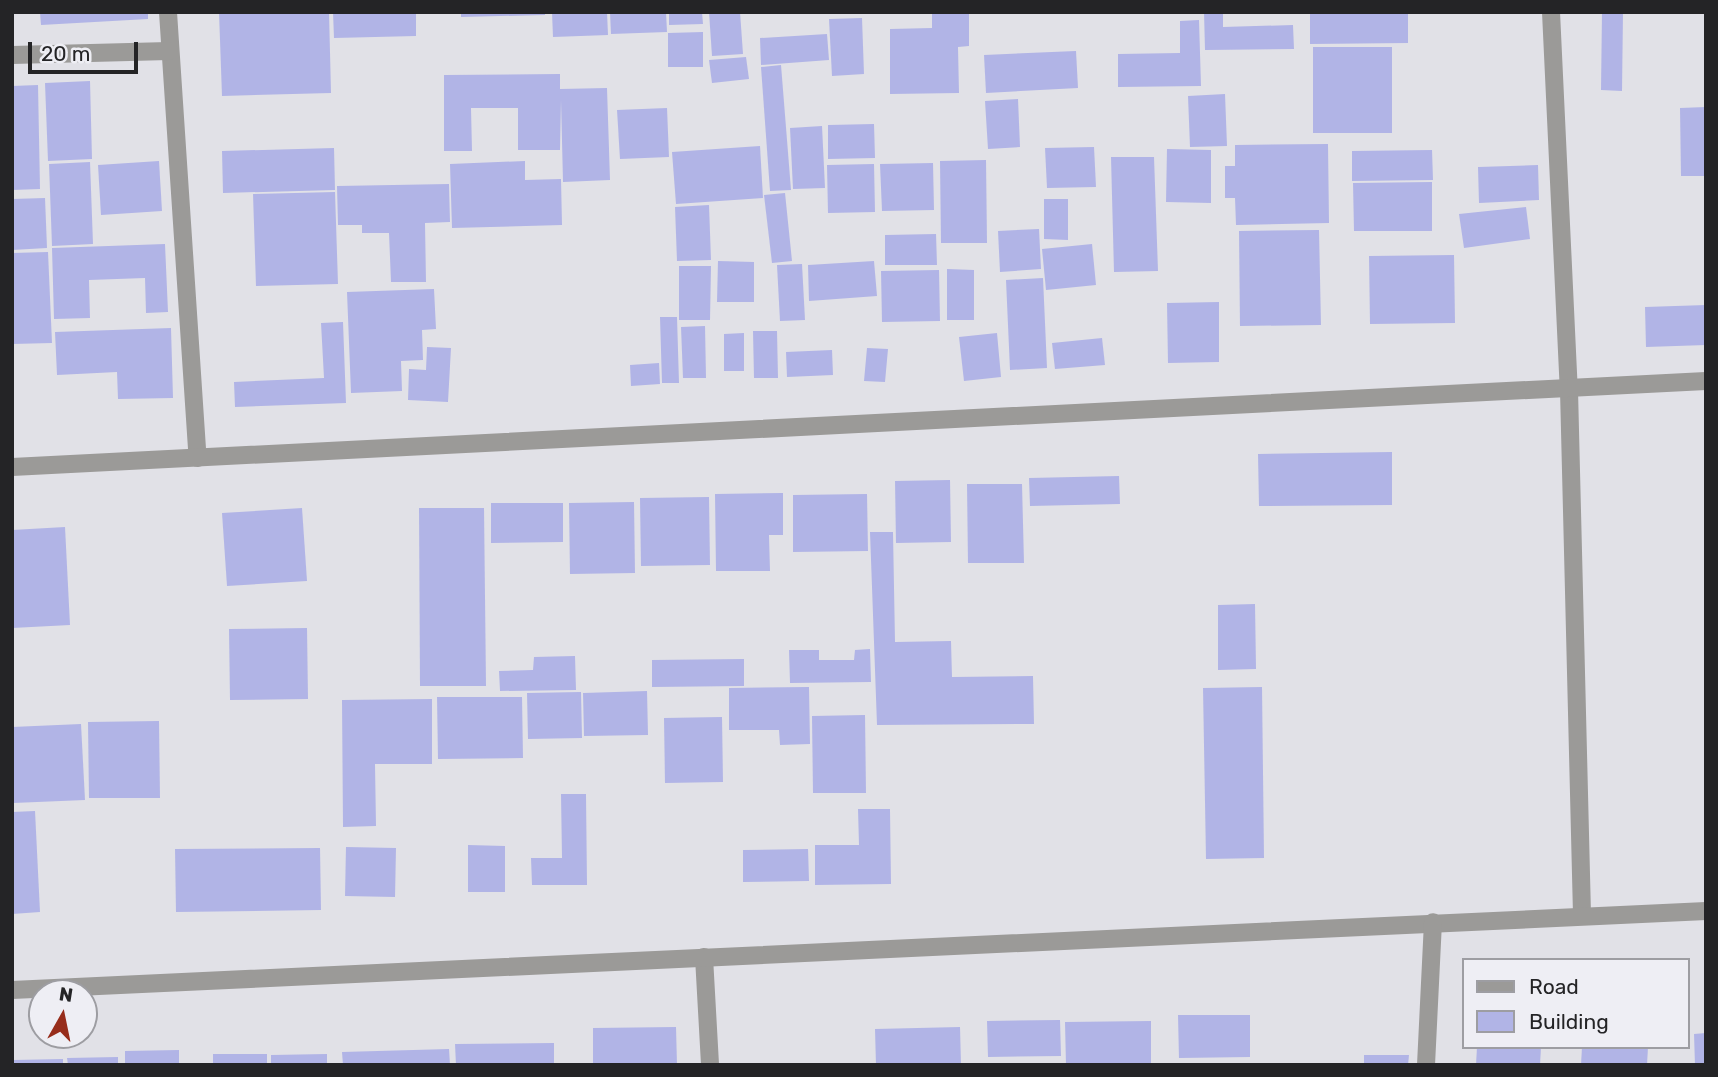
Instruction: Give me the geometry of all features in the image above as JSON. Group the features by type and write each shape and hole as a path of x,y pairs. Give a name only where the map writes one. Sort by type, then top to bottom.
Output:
{"street":[{"path":"168,12 198,458"},
{"path":"1551,12 1569,390 1582,916"},
{"path":"12,55 169,51"},
{"path":"12,467 1706,381"},
{"path":"12,989 1706,911"},
{"path":"1426,1065 1433,922"},
{"path":"704,957 710,1065"}],"building":[{"path":"40,12 148,12 148,19 41,25"},
{"path":"219,12 329,12 331,93 222,96"},
{"path":"333,12 416,12 416,36 334,38"},
{"path":"461,12 545,12 545,15 461,17"},
{"path":"552,12 607,12 608,35 553,37"},
{"path":"610,12 666,12 667,32 611,34"},
{"path":"669,12 702,12 703,24 669,25"},
{"path":"709,12 740,12 743,54 712,56"},
{"path":"932,12 969,12 969,46 958,47 959,93 890,94 890,29 932,28"},
{"path":"1204,12 1223,12 1223,27 1293,25 1294,49 1205,50"},
{"path":"1310,12 1408,12 1408,43 1310,44"},
{"path":"1602,12 1623,12 1622,91 1601,90"},
{"path":"862,18 864,74 832,76 829,19"},
{"path":"1199,20 1201,86 1118,87 1118,54 1180,53 1180,21"},
{"path":"703,32 703,67 668,67 668,33"},
{"path":"827,34 829,60 761,65 760,38"},
{"path":"1313,47 1392,47 1392,133 1313,133"},
{"path":"1076,51 1078,88 986,93 984,55"},
{"path":"746,57 749,79 712,83 709,60"},
{"path":"781,65 791,190 770,191 761,67"},
{"path":"560,74 560,89 607,88 610,180 563,182 561,100 560,150 518,150 518,108 471,108 472,151 444,151 444,75"},
{"path":"90,81 92,159 48,161 45,83"},
{"path":"38,85 40,189 12,190 12,86"},
{"path":"1225,94 1227,146 1190,147 1188,96"},
{"path":"1018,99 1020,147 988,149 985,101"},
{"path":"1706,107 1706,176 1681,176 1680,108"},
{"path":"667,108 669,157 620,159 617,110"},
{"path":"874,124 875,158 828,159 828,125"},
{"path":"822,126 825,188 793,189 790,128"},
{"path":"1328,144 1329,223 1236,225 1235,198 1225,198 1225,166 1235,166 1235,145"},
{"path":"760,146 763,198 676,204 672,152"},
{"path":"1094,147 1096,187 1047,188 1045,148"},
{"path":"334,148 335,190 223,193 222,151"},
{"path":"1167,149 1211,150 1211,203 1166,202"},
{"path":"1432,150 1433,180 1352,181 1352,151"},
{"path":"1111,157 1154,157 1158,271 1114,272"},
{"path":"986,160 987,243 941,243 940,161"},
{"path":"159,161 162,211 101,215 98,165"},
{"path":"525,161 525,180 561,179 562,225 452,228 450,164"},
{"path":"90,162 93,244 52,246 49,164"},
{"path":"933,163 934,210 882,211 880,164"},
{"path":"874,164 875,212 828,213 827,165"},
{"path":"1538,165 1539,200 1479,203 1478,167"},
{"path":"1432,182 1432,231 1354,231 1353,183"},
{"path":"449,184 450,222 425,223 426,282 391,282 389,233 362,233 362,225 338,225 337,186"},
{"path":"335,192 338,284 256,286 253,194"},
{"path":"785,193 792,261 772,263 764,195"},
{"path":"45,198 47,248 12,250 12,199"},
{"path":"1044,199 1068,199 1068,240 1044,239"},
{"path":"709,205 711,260 677,261 675,207"},
{"path":"1526,207 1530,239 1464,248 1459,214"},
{"path":"1039,229 1041,269 1000,272 998,231"},
{"path":"1319,230 1321,325 1240,326 1239,231"},
{"path":"936,234 937,265 885,265 885,235"},
{"path":"165,244 168,312 146,313 145,278 89,280 90,318 54,319 52,248"},
{"path":"1092,244 1096,285 1046,290 1042,249"},
{"path":"48,252 52,343 12,344 12,253"},
{"path":"1454,255 1455,323 1370,324 1369,256"},
{"path":"718,261 754,262 754,302 717,302"},
{"path":"874,261 877,296 809,301 808,265"},
{"path":"802,264 805,320 780,321 777,265"},
{"path":"679,266 711,266 710,320 679,320"},
{"path":"947,269 974,270 974,320 947,320"},
{"path":"939,270 940,321 882,322 881,271"},
{"path":"1043,278 1047,368 1010,370 1006,280"},
{"path":"434,289 436,329 422,330 423,360 401,361 402,391 351,393 347,292"},
{"path":"1219,302 1219,362 1168,363 1167,303"},
{"path":"1706,305 1706,345 1646,347 1645,307"},
{"path":"660,317 677,317 679,383 662,383"},
{"path":"343,322 346,403 235,407 234,382 324,378 321,323"},
{"path":"705,326 706,378 683,378 681,327"},
{"path":"171,328 173,398 118,399 117,372 57,375 55,332"},
{"path":"753,331 777,331 778,378 754,378"},
{"path":"744,333 744,371 724,371 724,334"},
{"path":"997,333 1001,377 964,381 959,337"},
{"path":"1102,338 1105,365 1055,369 1052,343"},
{"path":"427,347 451,348 448,402 408,400 409,369 426,370"},
{"path":"867,348 888,349 885,382 864,381"},
{"path":"832,350 833,375 787,377 786,352"},
{"path":"659,363 660,384 631,386 630,365"},
{"path":"1392,452 1392,505 1259,506 1258,454"},
{"path":"1119,476 1120,504 1030,506 1029,478"},
{"path":"950,480 951,542 896,543 895,481"},
{"path":"967,484 1022,484 1024,563 968,563"},
{"path":"783,493 783,535 769,535 770,571 716,571 715,494"},
{"path":"867,494 868,551 793,552 793,495"},
{"path":"709,497 710,565 641,566 640,498"},
{"path":"634,502 635,573 570,574 569,503"},
{"path":"491,503 563,503 563,542 491,543"},
{"path":"302,508 307,581 227,586 222,513"},
{"path":"419,508 484,508 486,686 420,686"},
{"path":"65,527 70,625 12,628 12,530"},
{"path":"870,532 893,532 895,642 951,641 952,677 1033,676 1034,724 877,725"},
{"path":"1255,604 1256,669 1218,670 1218,605"},
{"path":"307,628 308,699 230,700 229,629"},
{"path":"870,649 871,682 790,683 789,650 819,650 819,660 854,660 855,650"},
{"path":"575,656 576,690 500,691 499,671 533,670 534,657"},
{"path":"744,659 744,686 652,687 652,660"},
{"path":"809,687 810,744 780,745 779,730 729,730 729,688"},
{"path":"1262,687 1264,858 1206,859 1203,688"},
{"path":"647,691 648,735 584,736 583,693"},
{"path":"581,692 582,738 528,739 527,693"},
{"path":"437,697 522,697 523,758 438,759"},
{"path":"432,699 432,764 375,764 376,826 343,827 342,700"},
{"path":"865,715 866,793 813,793 812,716"},
{"path":"722,717 723,782 665,783 664,718"},
{"path":"159,721 160,798 89,798 88,722"},
{"path":"81,724 85,800 13,803 12,727"},
{"path":"561,794 586,794 587,885 532,885 531,858 562,858"},
{"path":"858,809 890,809 891,884 815,885 815,845 859,845"},
{"path":"35,811 40,912 12,914 12,812"},
{"path":"468,845 505,846 505,892 468,892"},
{"path":"346,847 396,848 395,897 345,896"},
{"path":"320,848 321,910 176,912 175,849"},
{"path":"808,849 809,881 743,882 743,850"},
{"path":"1178,1015 1250,1015 1250,1057 1179,1058"},
{"path":"1060,1020 1061,1056 988,1057 987,1021"},
{"path":"1151,1021 1151,1065 1066,1065 1065,1022"},
{"path":"676,1027 677,1065 593,1065 593,1028"},
{"path":"960,1027 961,1065 876,1065 875,1029"},
{"path":"1706,1033 1706,1065 1695,1065 1694,1034"},
{"path":"554,1043 554,1065 456,1065 455,1044"},
{"path":"449,1049 450,1065 343,1065 342,1052"},
{"path":"1477,1049 1541,1049 1540,1065 1476,1065"},
{"path":"1582,1049 1648,1049 1647,1065 1581,1065"},
{"path":"179,1050 179,1065 125,1065 125,1051"},
{"path":"213,1054 267,1054 267,1065 213,1065"},
{"path":"327,1054 327,1065 271,1065 271,1055"},
{"path":"1364,1055 1409,1055 1408,1065 1364,1065"},
{"path":"118,1057 118,1065 68,1065 67,1058"},
{"path":"63,1059 63,1065 13,1065 13,1060"}]}
